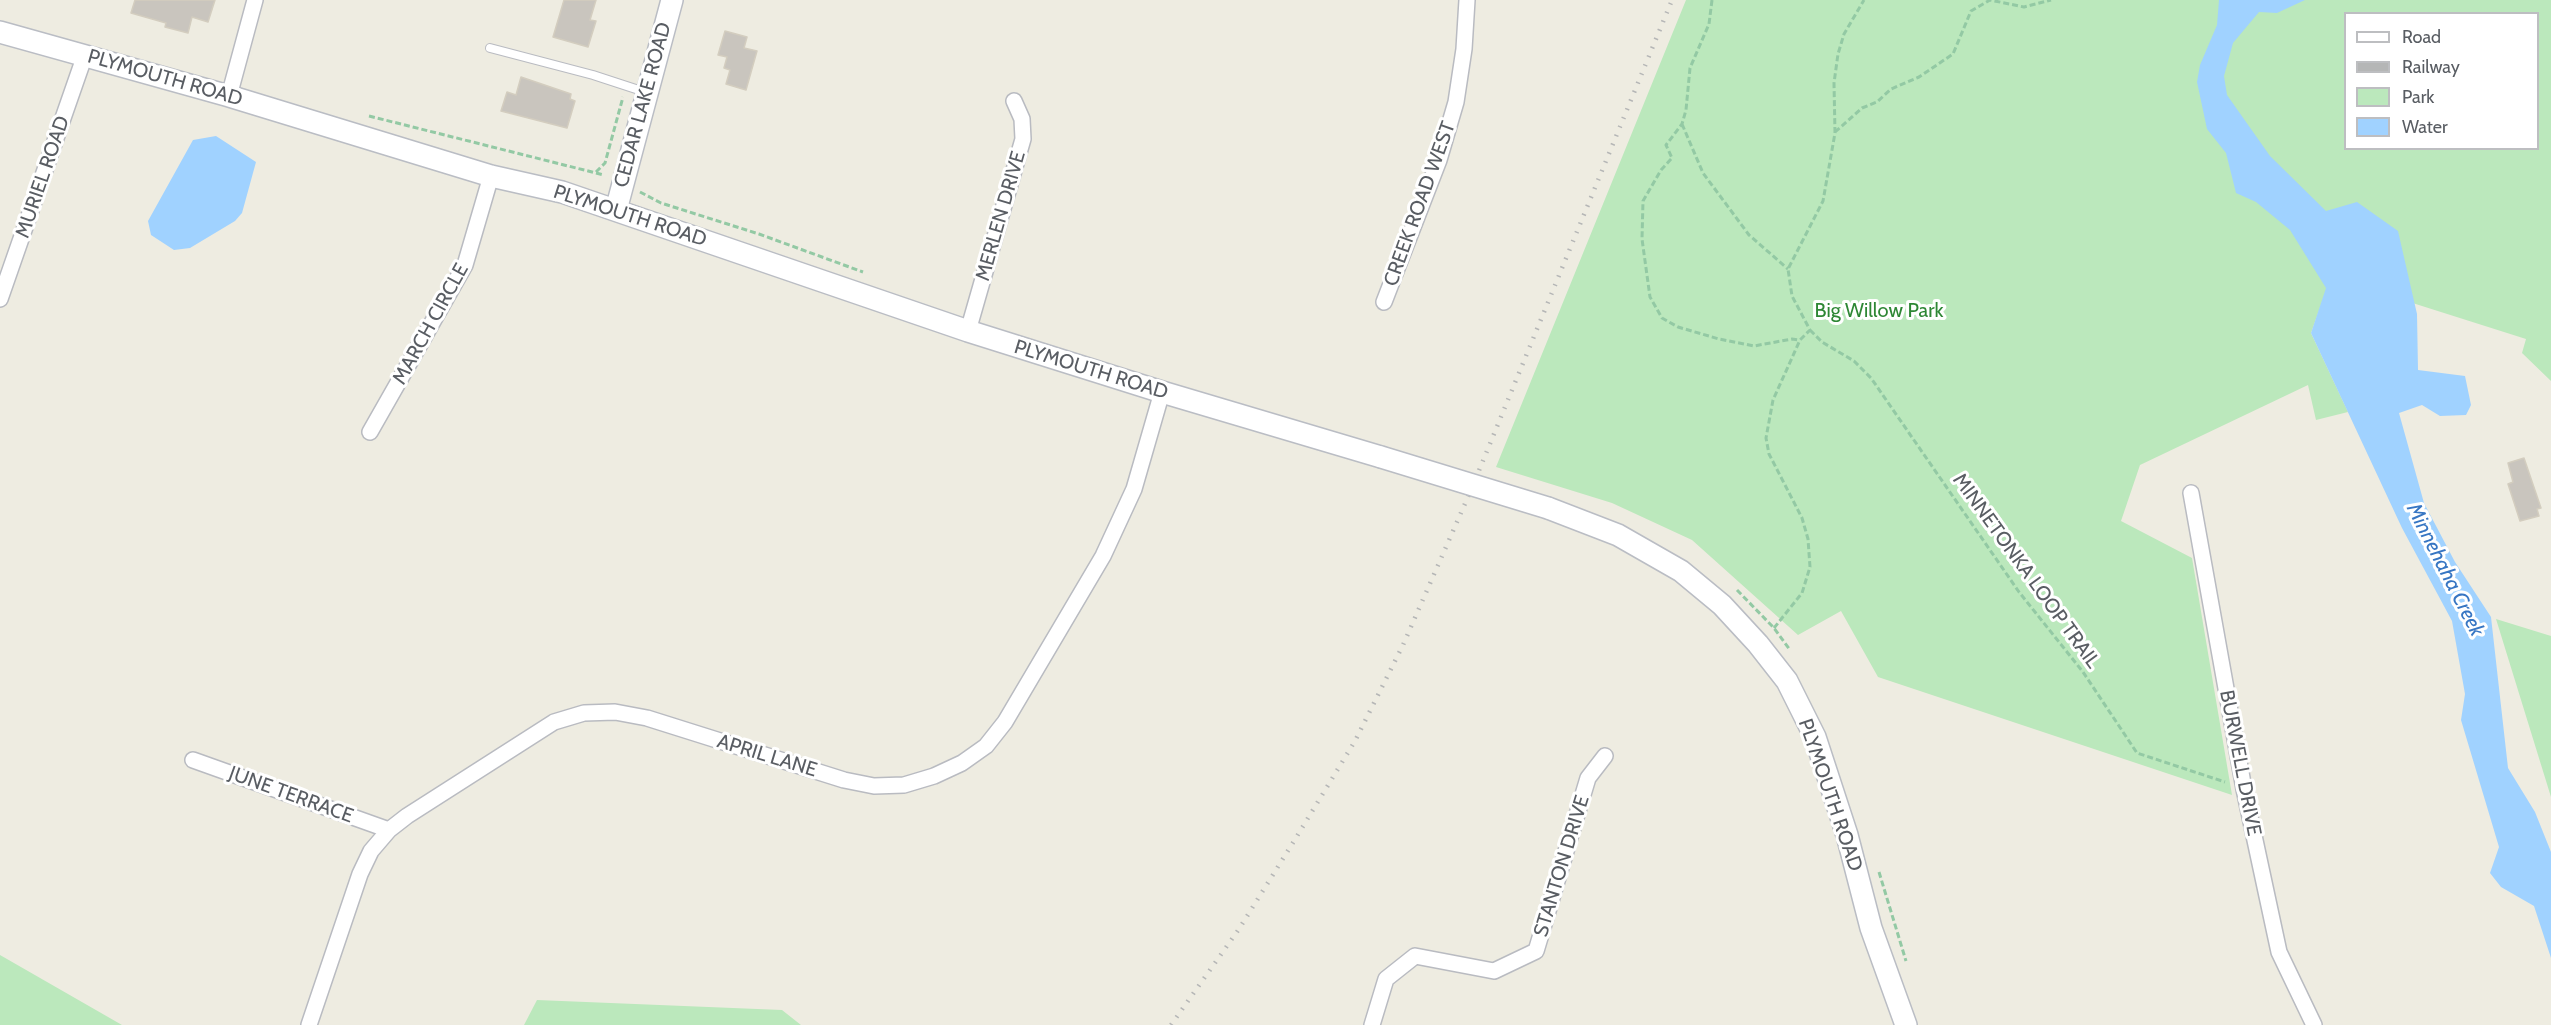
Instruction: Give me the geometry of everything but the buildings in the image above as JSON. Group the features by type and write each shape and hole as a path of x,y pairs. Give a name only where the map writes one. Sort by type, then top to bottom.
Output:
{"main road":[{"name":"CEDAR LAKE ROAD","path":"616,210 672,0"},
{"name":"PLYMOUTH ROAD","path":"0,32 229,96 491,176 562,192 968,331 1548,508 1618,535 1681,571 1722,605 1758,644 1787,681 1815,737 1847,835 1872,928 1906,1025"}],"street":[{"path":"229,96 255,0"},
{"name":"CREEK ROAD WEST","path":"1384,302 1439,160 1456,102 1464,49 1467,0"},
{"name":"MURIEL ROAD","path":"0,299 85,55"},
{"name":"MERLEN DRIVE","path":"968,331 1023,139 1022,119 1014,101"},
{"name":"MARCH CIRCLE","path":"370,432 465,265 491,176"},
{"name":"APRIL LANE","path":"309,1025 360,874 371,851 389,830 554,722 584,713 615,712 647,718 844,780 874,786 904,784 934,776 962,763 986,746 1005,722 1103,556 1134,489 1162,392"},
{"name":"BURWELL DRIVE","path":"2191,493 2244,789 2278,952 2314,1025"},
{"name":"STANTON DRIVE","path":"1372,1025 1386,979 1414,956 1494,970 1536,951 1588,778 1605,756"},
{"name":"JUNE TERRACE","path":"193,760 389,830"}],"lane":[{"path":"490,48 593,75 647,93"}],"path":[{"path":"1712,0 1709,24 1690,68 1686,110 1682,124 1666,145 1672,158 1661,170 1643,201 1642,239 1650,297 1662,318 1678,327 1719,339 1754,346 1792,339 1800,340"},
{"path":"1682,124 1703,173 1749,235 1788,269 1823,201 1834,133 1834,83 1838,54 1844,34 1864,0"},
{"path":"1834,133 1862,108 1877,102 1891,89 1919,77 1953,54 1971,11 1990,0 2024,7 2051,0"},
{"name":"MINNETONKA LOOP TRAIL","path":"1788,269 1792,296 1810,330 1822,342 1854,361 1871,378 2019,592 2083,672 2137,753 2244,789"},
{"path":"1774,628 1802,593 1810,567 1808,539 1802,518 1769,454 1766,438 1773,400 1800,340 1810,330"}],"green space":[{"name":"Big Willow Park","path":"1686,0 2551,0 2551,381 2522,353 2526,339 2318,273 2327,288 2311,333 2348,412 2316,420 2308,385 2140,465 2121,521 2192,558 2232,795 1878,677 1841,611 1798,635 1692,540 1612,503 1496,467"},
{"path":"2496,619 2551,636 2551,797"},
{"path":"0,955 122,1025 0,1025"},
{"path":"537,1000 782,1010 801,1025 524,1025"}],"water":[{"name":"Minnehaha Creek","path":"2219,0 2305,0 2277,13 2259,12 2233,43 2224,76 2227,95 2270,156 2326,211 2357,202 2398,231 2417,314 2418,370 2465,376 2471,405 2466,415 2440,416 2422,405 2399,413 2424,503 2455,562 2491,617 2508,768 2535,812 2551,852 2551,958 2534,906 2501,887 2490,873 2499,847 2461,720 2465,694 2452,621 2402,528 2311,333 2326,288 2290,230 2256,202 2236,193 2226,153 2207,129 2197,82 2200,65 2217,25"},
{"path":"216,136 256,162 242,213 235,221 190,248 174,250 151,235 148,221 193,140"}],"railway":[{"path":"1171,1025 1239,929 1294,841 1355,741 1403,645 1471,490 1672,0"}]}
